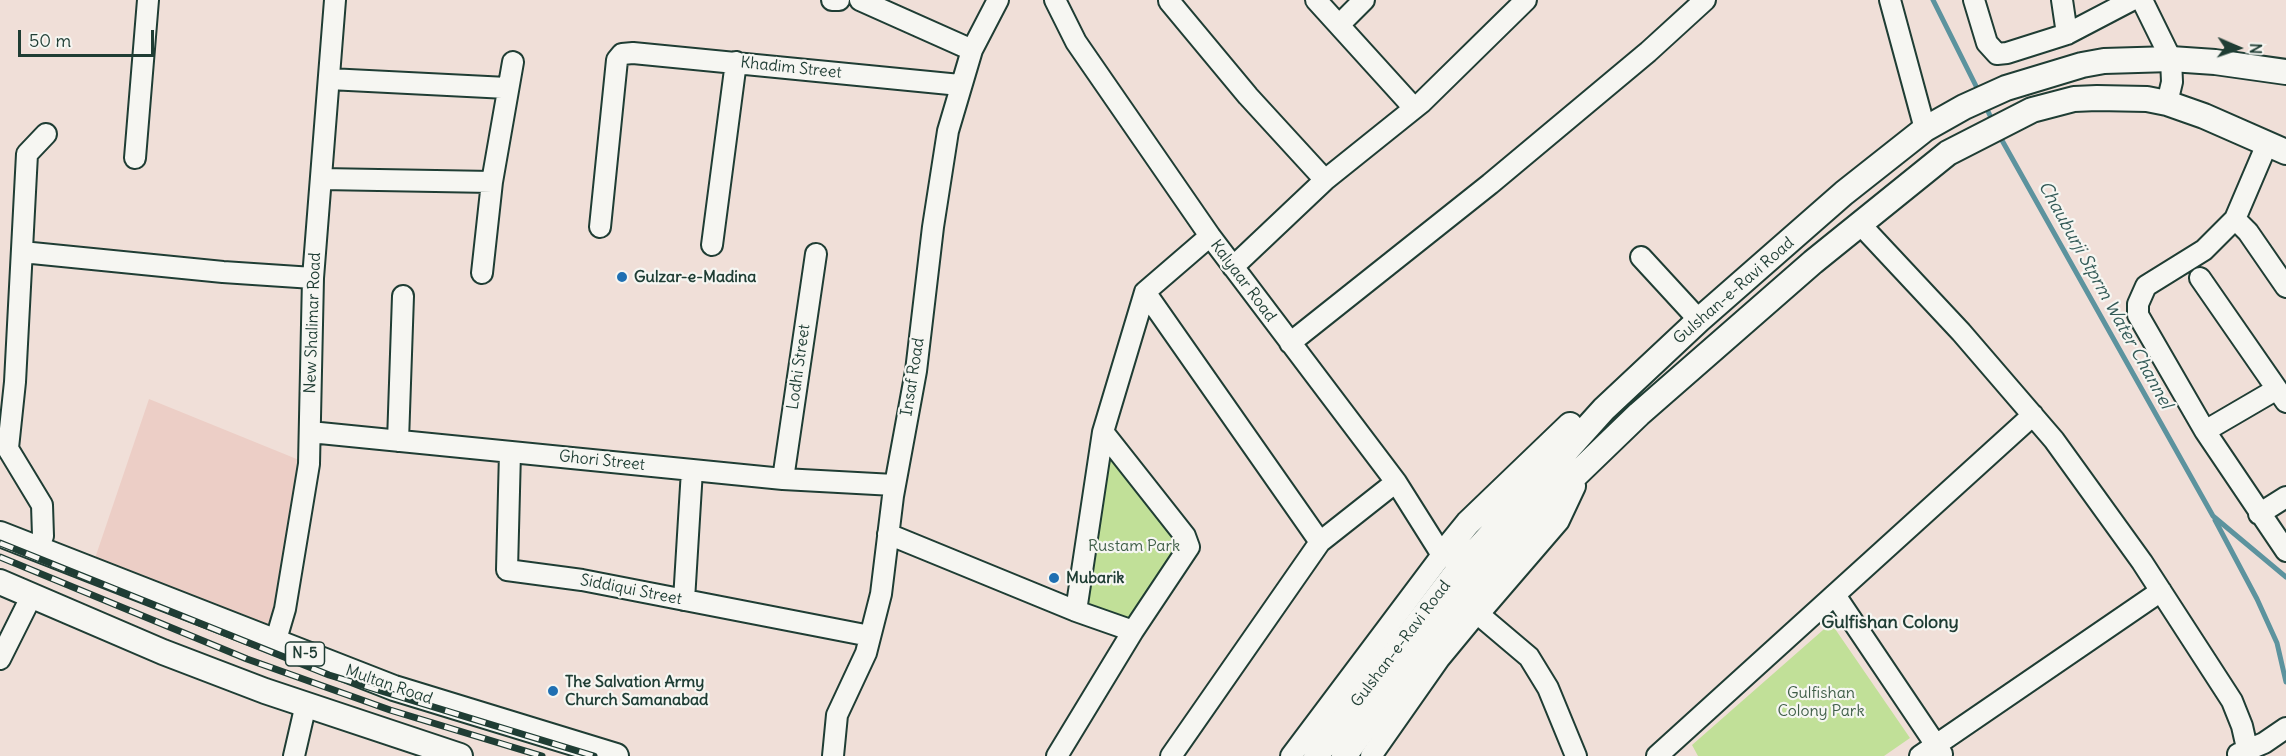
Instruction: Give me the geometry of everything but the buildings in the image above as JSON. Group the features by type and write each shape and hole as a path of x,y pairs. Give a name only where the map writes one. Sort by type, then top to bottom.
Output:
{"main road":[{"name":"Gulshan-e-Ravi Road","path":"1316,756 1456,573 1604,409 1699,320 1844,193 1931,125 2006,88 2082,65 2104,61 2171,59 2224,63 2286,72"},
{"name":"Gulshan-e-Ravi Road","path":"1344,756 1471,587 1580,471 1639,414 1828,250 1948,153 2032,110 2074,99 2136,99 2167,103 2204,116 2276,148"},
{"path":"1808,225 1828,250"},
{"path":"1442,555 1468,523 1569,426 1604,409"},
{"path":"1477,613 1557,520 1580,471"},
{"name":"Multan Road","path":"0,534 394,688 616,756"},
{"path":"0,582 163,652 265,691 460,756"}],"street":[{"path":"135,158 148,0"},
{"name":"New Shalimar Road","path":"275,643 285,609 309,464 313,278 335,0"},
{"path":"832,0 839,0"},
{"path":"860,0 972,50"},
{"name":"Kalyaar Road","path":"1055,0 1076,42 1210,236 1396,482 1442,555"},
{"path":"1316,0 1414,108"},
{"path":"1339,25 1364,0"},
{"path":"1233,267 1325,180 1414,108 1526,0"},
{"path":"1290,344 1490,184 1648,52 1705,0"},
{"path":"1890,0 1931,125"},
{"path":"1974,0 1987,43 1997,54 2067,34 2132,0"},
{"path":"2062,0 2067,34"},
{"path":"2142,0 2171,59 2172,82 2167,103"},
{"path":"1169,1 1248,96 1325,180"},
{"name":"Insaf Road","path":"833,756 837,715 866,653 881,594 894,485 916,371 933,227 946,142 960,85 991,2"},
{"name":"Khadim Street","path":"600,227 617,60 622,54 736,62 960,85"},
{"path":"482,273 492,182 513,62"},
{"path":"712,245 736,62"},
{"path":"329,79 507,87"},
{"path":"37,550 42,536 42,505 4,443 15,382 27,154 46,134"},
{"path":"2276,148 2235,219 2204,250 2146,286 2138,303 2138,315 2205,431 2286,552"},
{"path":"322,179 492,182"},
{"path":"2235,219 2248,232 2286,287"},
{"path":"1859,224 1961,332 2055,440 2161,591 2232,701 2242,726 2248,751 2286,728"},
{"path":"1076,611 1103,432 1145,292 1210,236"},
{"path":"21,252 313,278"},
{"name":"Lodhi Street","path":"783,479 816,254"},
{"path":"1641,257 1699,320"},
{"path":"2200,278 2281,395 2205,431"},
{"path":"1145,292 1320,542"},
{"path":"398,441 403,296"},
{"path":"1657,756 2033,415"},
{"name":"Ghori Street","path":"310,432 783,479 894,485"},
{"path":"1057,756 1133,631 1189,547 1185,536 1103,432"},
{"name":"Siddiqui Street","path":"510,452 507,570 582,580 870,636"},
{"path":"684,600 692,470"},
{"path":"1171,756 1320,542 1396,482"},
{"path":"2259,514 2286,497"},
{"path":"888,534 1076,611 1133,631"},
{"path":"1291,756 1442,555"},
{"path":"1835,595 1933,752 2161,591"},
{"path":"0,659 32,595"},
{"path":"1371,756 1439,659 1477,613 1529,657 1548,688 1576,756"},
{"path":"294,756 306,704"}],"shaded area":[{"path":"149,399 309,464 286,648 89,576"}],"green space":[{"name":"Rustam Park","path":"1103,432 1185,536 1133,631 1077,607"},
{"name":"Gulfishan Colony Park","path":"1831,623 1910,738 1884,756 1698,756 1692,745"}],"waterway":[{"name":"Chauburji Stprm Water Channel","path":"1933,0 1980,94"},
{"name":"Chauburji Stprm Water Channel","path":"1985,105 1994,124"},
{"name":"Chauburji Stprm Water Channel","path":"1999,135 2213,516 2286,577"},
{"path":"2215,520 2257,599 2277,643 2286,682"}],"railway":[{"path":"0,543 329,675 594,756"},
{"path":"0,557 247,659 390,710 542,756"}],"place":[{"name":"Gulzar-e-Madina","path":"622,277"},
{"name":"Mubarik","path":"1054,578"},
{"name":"The Salvation Army Church Samanabad","path":"553,691"}],"district":[{"name":"Gulfishan Colony","path":"1890,623"}]}
